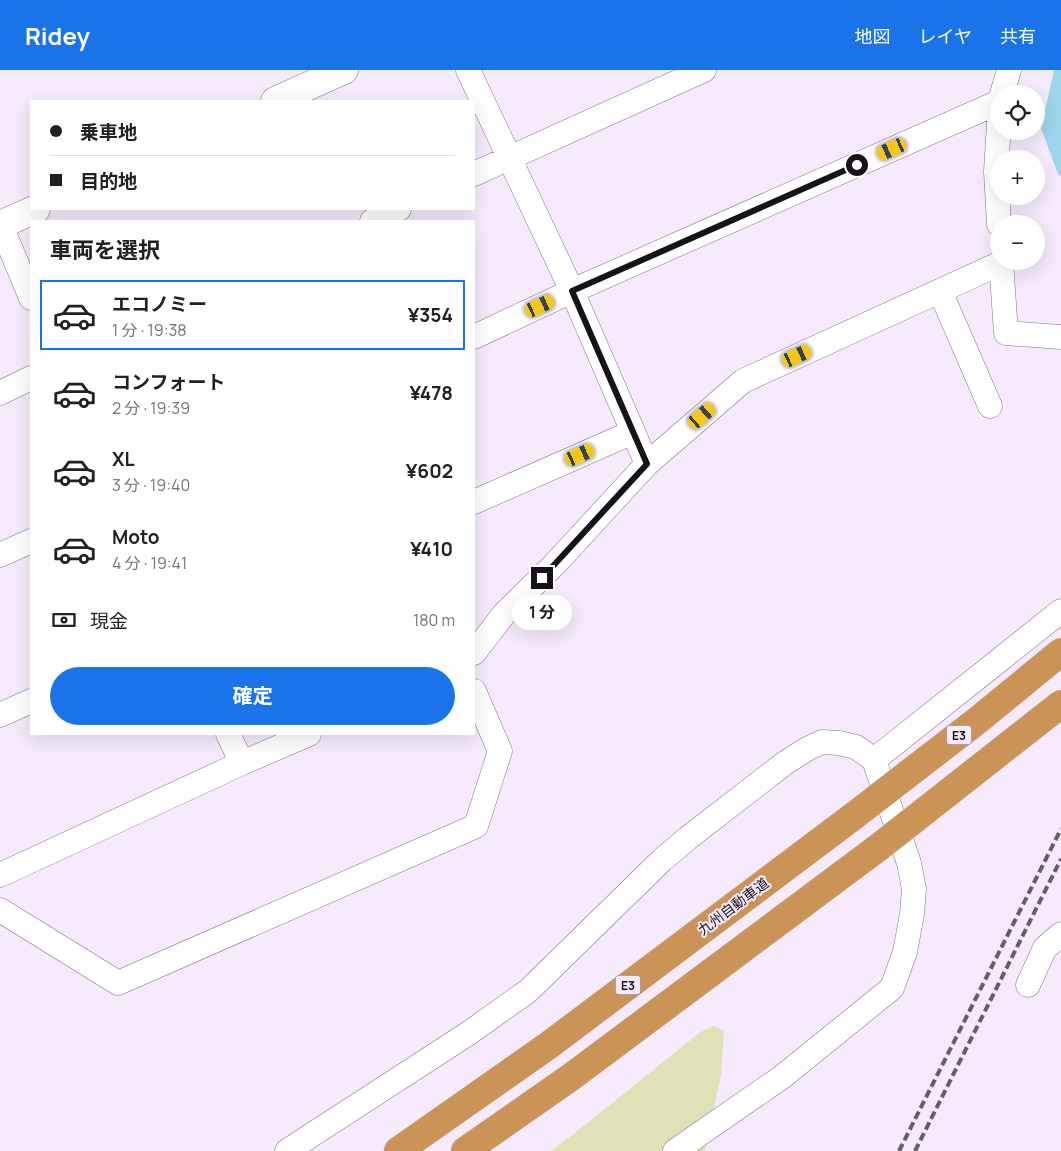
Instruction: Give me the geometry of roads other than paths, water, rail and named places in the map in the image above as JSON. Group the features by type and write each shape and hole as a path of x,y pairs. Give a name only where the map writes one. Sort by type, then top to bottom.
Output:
{"highway":[{"name":"九州自動車道","path":"398,1151 549,1045 855,815 978,720 1061,652"},
{"path":"465,1151 571,1077 879,847 1061,704"}],"street":[{"path":"277,100 344,70"},
{"path":"468,70 572,291 647,464"},
{"path":"475,174 704,70"},
{"path":"1005,85 1009,70"},
{"path":"475,337 572,291 990,106"},
{"path":"998,140 996,171 998,215"},
{"path":"30,296 0,224 34,210"},
{"path":"374,220 397,210"},
{"path":"475,652 504,614 554,565 647,464 743,381 990,267"},
{"path":"1002,270 1006,333 1061,336"},
{"path":"940,291 990,406"},
{"path":"0,393 30,378"},
{"path":"475,502 633,432"},
{"path":"0,555 30,541"},
{"path":"874,760 1061,611"},
{"path":"0,910 118,983 476,826 500,751 475,693"},
{"path":"0,715 30,701"},
{"path":"228,735 242,763"},
{"path":"0,875 307,735"},
{"path":"286,1151 469,1033 528,991 662,860 785,763 806,749 822,742 856,747 874,760 908,863 914,889 912,914 905,952 892,988 782,1077 675,1151"},
{"path":"1028,985 1045,948 1061,934"}],"water":[{"path":"1054,70 1061,70 1061,176 1058,174 1045,139 1045,110"}],"railway":[{"path":"899,1151 1061,829"},
{"path":"915,1151 1061,859"}]}
